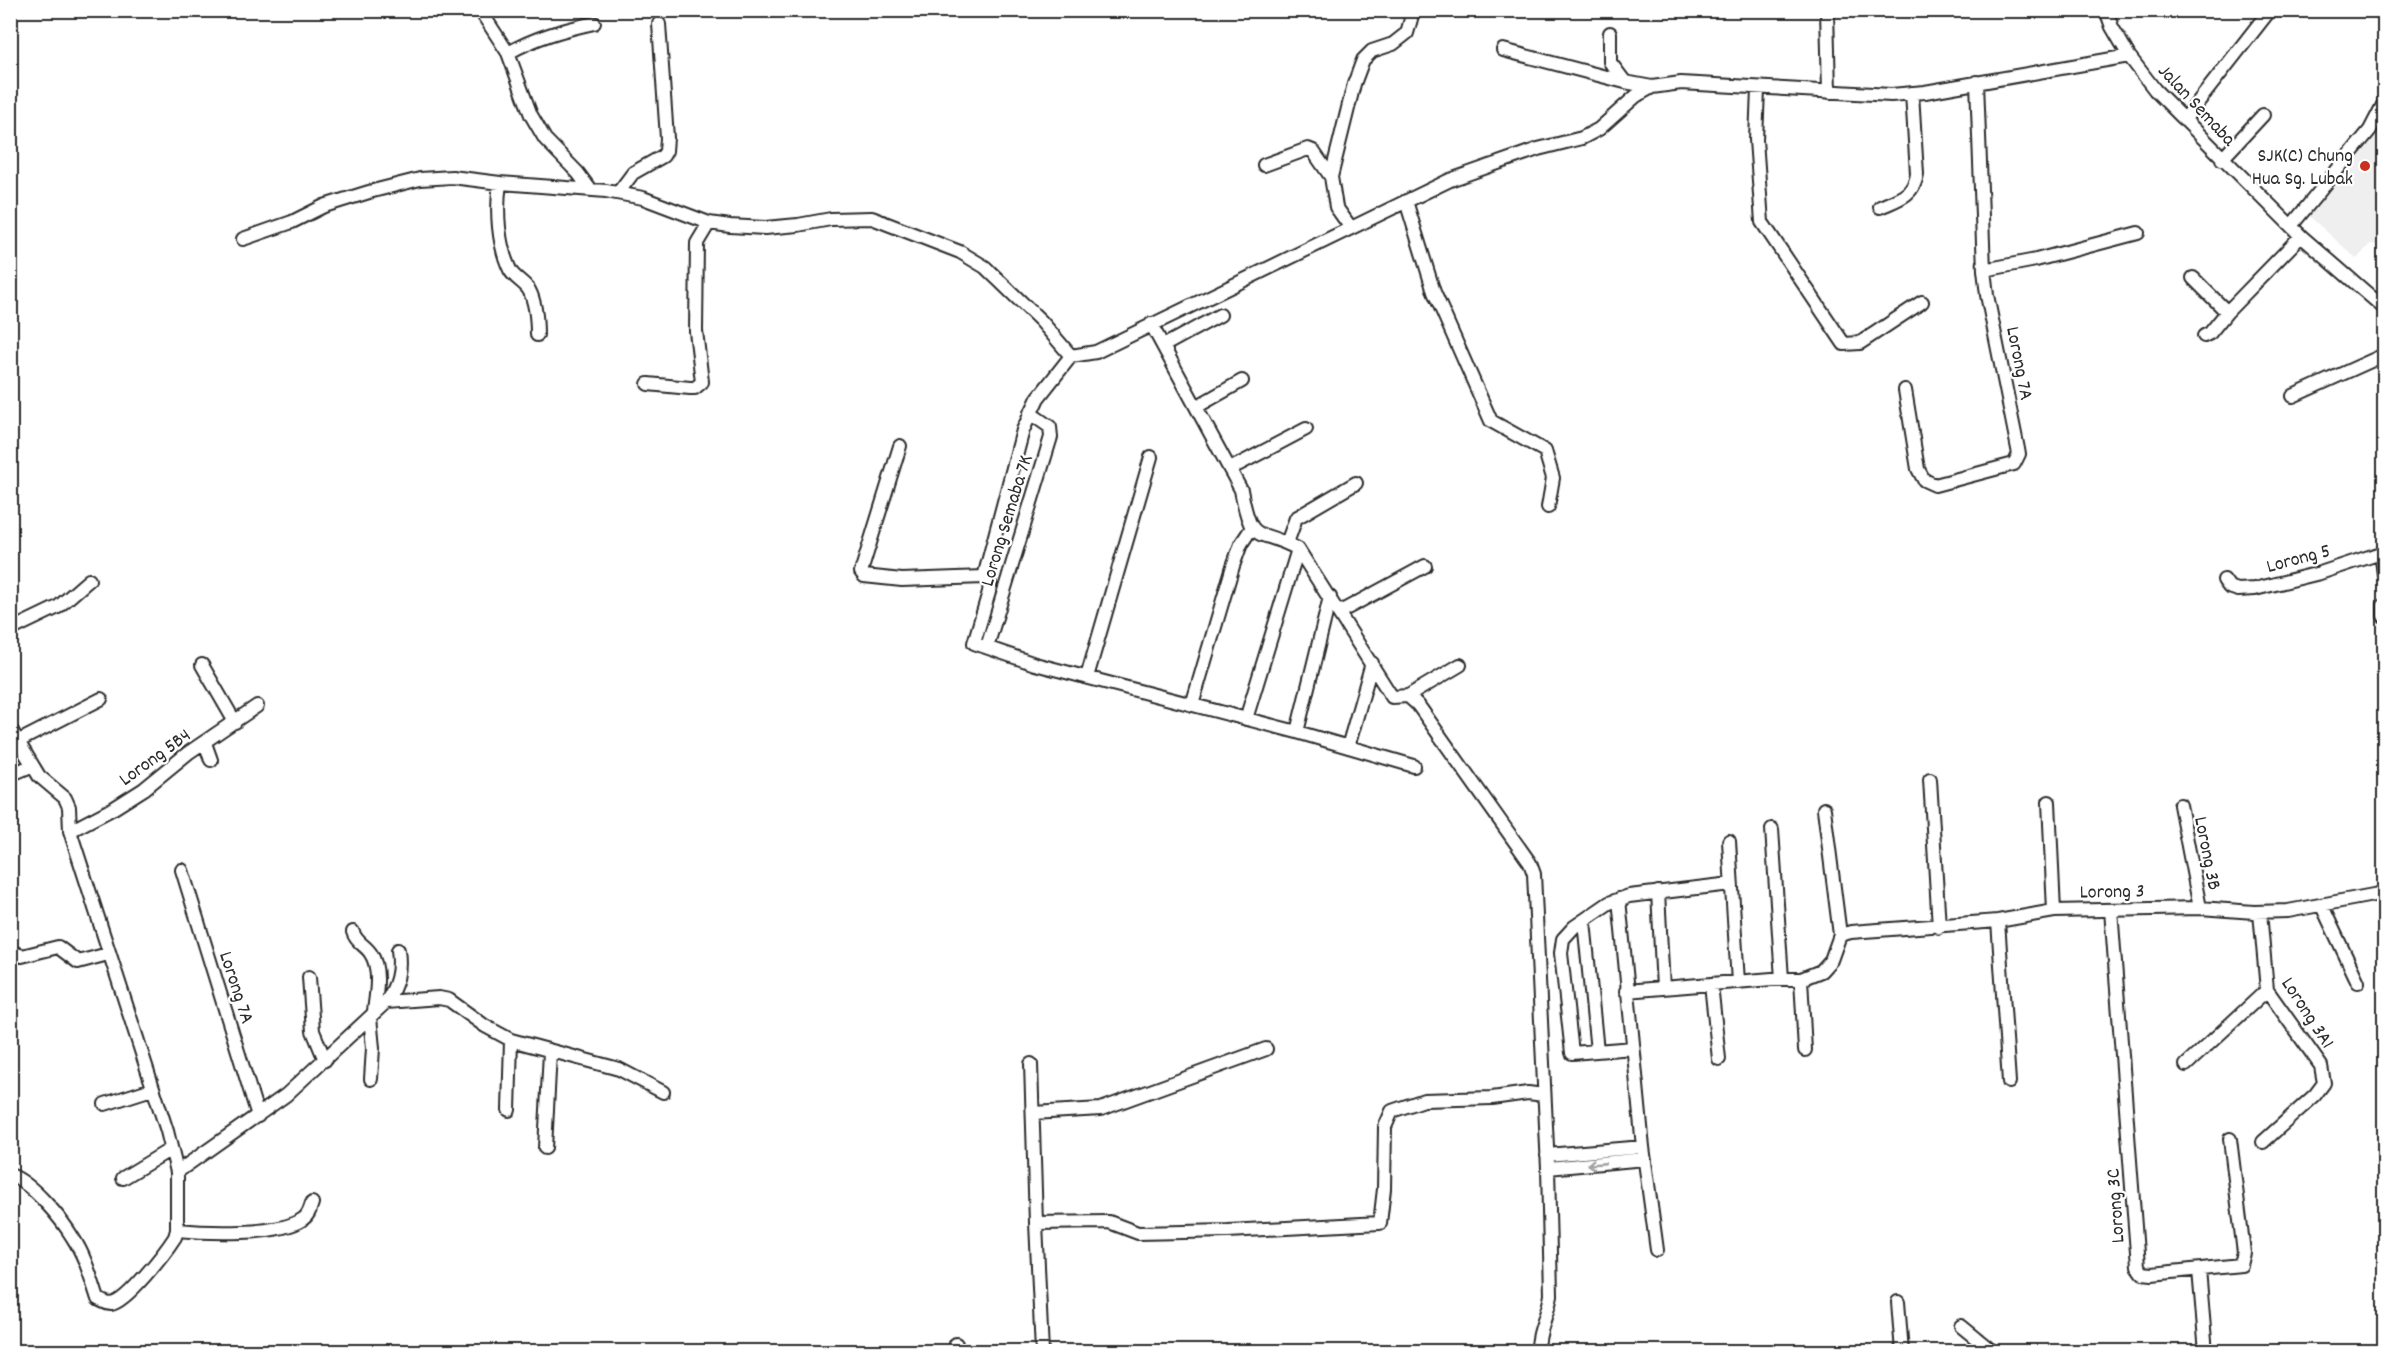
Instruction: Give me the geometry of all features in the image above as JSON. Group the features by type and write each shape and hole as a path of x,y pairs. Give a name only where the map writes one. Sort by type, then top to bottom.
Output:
{"street":[{"path":"1351,228 1336,207 1331,177 1354,84 1363,60 1372,51 1393,44 1407,33 1411,19 1408,10"},
{"path":"1827,10 1829,92"},
{"name":"Jalan Semaba","path":"2106,10 2112,27 2129,56 2155,90 2301,236 2385,308"},
{"path":"2184,120 2270,10"},
{"path":"481,11 508,53 531,115 545,140 578,173 589,188"},
{"path":"508,53 531,40 556,31 594,23"},
{"path":"618,193 633,173 666,152 659,24"},
{"path":"1610,33 1610,62 1625,82"},
{"path":"1503,50 1652,87 1681,83 1891,95 2129,56"},
{"name":"Lorong 7A","path":"1905,390 1918,469 1924,480 1935,485 2014,464 2017,460 2019,454 1984,270 1977,82"},
{"path":"984,577 1023,430 1038,398 1071,356 1096,352 1454,178 1538,149 1582,138 1599,129 1636,96 1652,87"},
{"path":"1758,89 1756,140 1761,222 1844,344 1860,343 1922,302"},
{"path":"1880,207 1909,194 1916,185 1912,93"},
{"path":"2291,226 2370,130 2385,103"},
{"path":"2222,159 2263,115"},
{"path":"1264,165 1308,149 1313,151 1331,177"},
{"path":"243,239 292,222 324,206 420,178 452,177 500,183 589,188 644,198 708,223 765,228 831,219 872,218 960,252 985,267 1041,321 1071,356"},
{"path":"500,183 497,200 500,234 511,272 528,289 536,316 537,335"},
{"path":"1406,201 1434,292 1491,421 1545,452 1553,478 1548,507"},
{"path":"648,384 695,388 702,382 696,331 697,243 708,223"},
{"path":"1984,270 2036,260 2138,233"},
{"path":"2204,336 2210,333 2227,312 2301,236"},
{"path":"2193,278 2227,312"},
{"path":"1163,346 1220,315"},
{"path":"1151,324 1241,490 1251,529 1262,536 1293,546 1340,612 1392,697 1408,696 1460,665"},
{"path":"2293,396 2385,355"},
{"path":"1196,407 1242,381"},
{"name":"Lorong Semaba 7K","path":"987,647 1051,437 1050,428 1030,413"},
{"path":"1230,469 1306,429"},
{"path":"900,446 861,572 864,576 902,580 984,577"},
{"path":"1087,677 1151,457"},
{"path":"1246,719 1293,546 1296,518 1356,483"},
{"path":"1192,705 1233,566 1241,544 1251,529"},
{"path":"2383,553 2385,574"},
{"name":"Lorong 5","path":"2224,580 2229,587 2238,591 2255,589 2320,573 2383,553"},
{"path":"1340,612 1425,566"},
{"path":"984,577 990,584 989,592 974,643 1035,664 1297,732 1414,766"},
{"path":"10,630 58,607 89,580"},
{"path":"1297,732 1330,597"},
{"path":"2385,605 2385,616"},
{"path":"1348,747 1372,663"},
{"path":"202,665 235,722"},
{"path":"1408,696 1418,705 1530,863 1534,874 1548,1168 1551,1296 1539,1337 1538,1352"},
{"path":"17,742 101,699"},
{"name":"Lorong 5B4","path":"70,831 144,789 188,753 257,706"},
{"path":"10,728 39,776 65,798 69,807 70,831 177,1172 177,1230 166,1251 145,1276 119,1300 112,1304 107,1303 98,1299 84,1258 73,1236 28,1186 10,1175"},
{"path":"205,742 211,760"},
{"path":"10,775 32,766"},
{"path":"1930,779 1939,927"},
{"path":"2049,802 2054,911"},
{"name":"Lorong 3B","path":"2180,805 2200,908"},
{"path":"1626,992 1738,982 1801,980 1821,971 1831,960 1840,935 1824,809"},
{"path":"1772,829 1782,979"},
{"path":"1729,841 1738,982"},
{"name":"Lorong 7A","path":"182,870 258,1116"},
{"path":"1633,1048 1572,1053 1561,953 1563,939 1609,903 1619,899 1731,884"},
{"path":"1658,892 1663,988"},
{"name":"Lorong 3","path":"1840,935 1851,932 1998,921 2054,911 2200,908 2260,912 2288,911 2385,893"},
{"path":"1619,899 1626,992 1657,1250"},
{"path":"2322,906 2358,982"},
{"name":"Lorong 3C","path":"2111,910 2138,1266 2144,1273 2238,1266 2242,1262 2244,1253 2230,1139"},
{"name":"Lorong 3A1","path":"2260,912 2267,990 2321,1066 2324,1083 2316,1095 2263,1142"},
{"path":"1584,921 1597,1051"},
{"path":"1998,921 2009,1082"},
{"path":"353,932 359,943 371,954 375,963 377,986 372,1014 371,1079"},
{"path":"10,951 22,956 58,946 78,962 108,954"},
{"path":"177,1172 286,1095 386,1002 396,986 400,962 398,950"},
{"path":"309,977 313,1031 325,1060"},
{"path":"1801,980 1805,1050"},
{"path":"1711,984 1719,1059"},
{"path":"2186,1065 2267,990"},
{"path":"386,1002 439,998 449,1000 485,1026 511,1040 619,1069 663,1092"},
{"path":"509,1110 511,1040"},
{"path":"1033,1113 1101,1109 1266,1049"},
{"path":"546,1148 550,1052"},
{"path":"1031,1064 1042,1352"},
{"path":"105,1104 152,1089"},
{"path":"1036,1224 1109,1222 1138,1233 1228,1231 1380,1222 1384,1189 1385,1127 1392,1111 1424,1100 1492,1098 1528,1093 1544,1095"},
{"path":"123,1178 171,1149"},
{"path":"1547,1155 1644,1153"},
{"path":"1548,1168 1644,1153"},
{"path":"177,1230 200,1232 263,1230 295,1223 305,1218 312,1203"},
{"path":"2199,1270 2206,1352"},
{"path":"1898,1302 1902,1352"},
{"path":"1961,1326 1993,1352"}],"shaded area":[{"name":"SJK(C) Chung Hua Sg. Lubak","path":"2384,118 2384,245 2370,244 2357,259 2307,214"}],"place":[{"name":"SJK(C) Chung Hua Sg. Lubak","path":"2365,166"}]}
